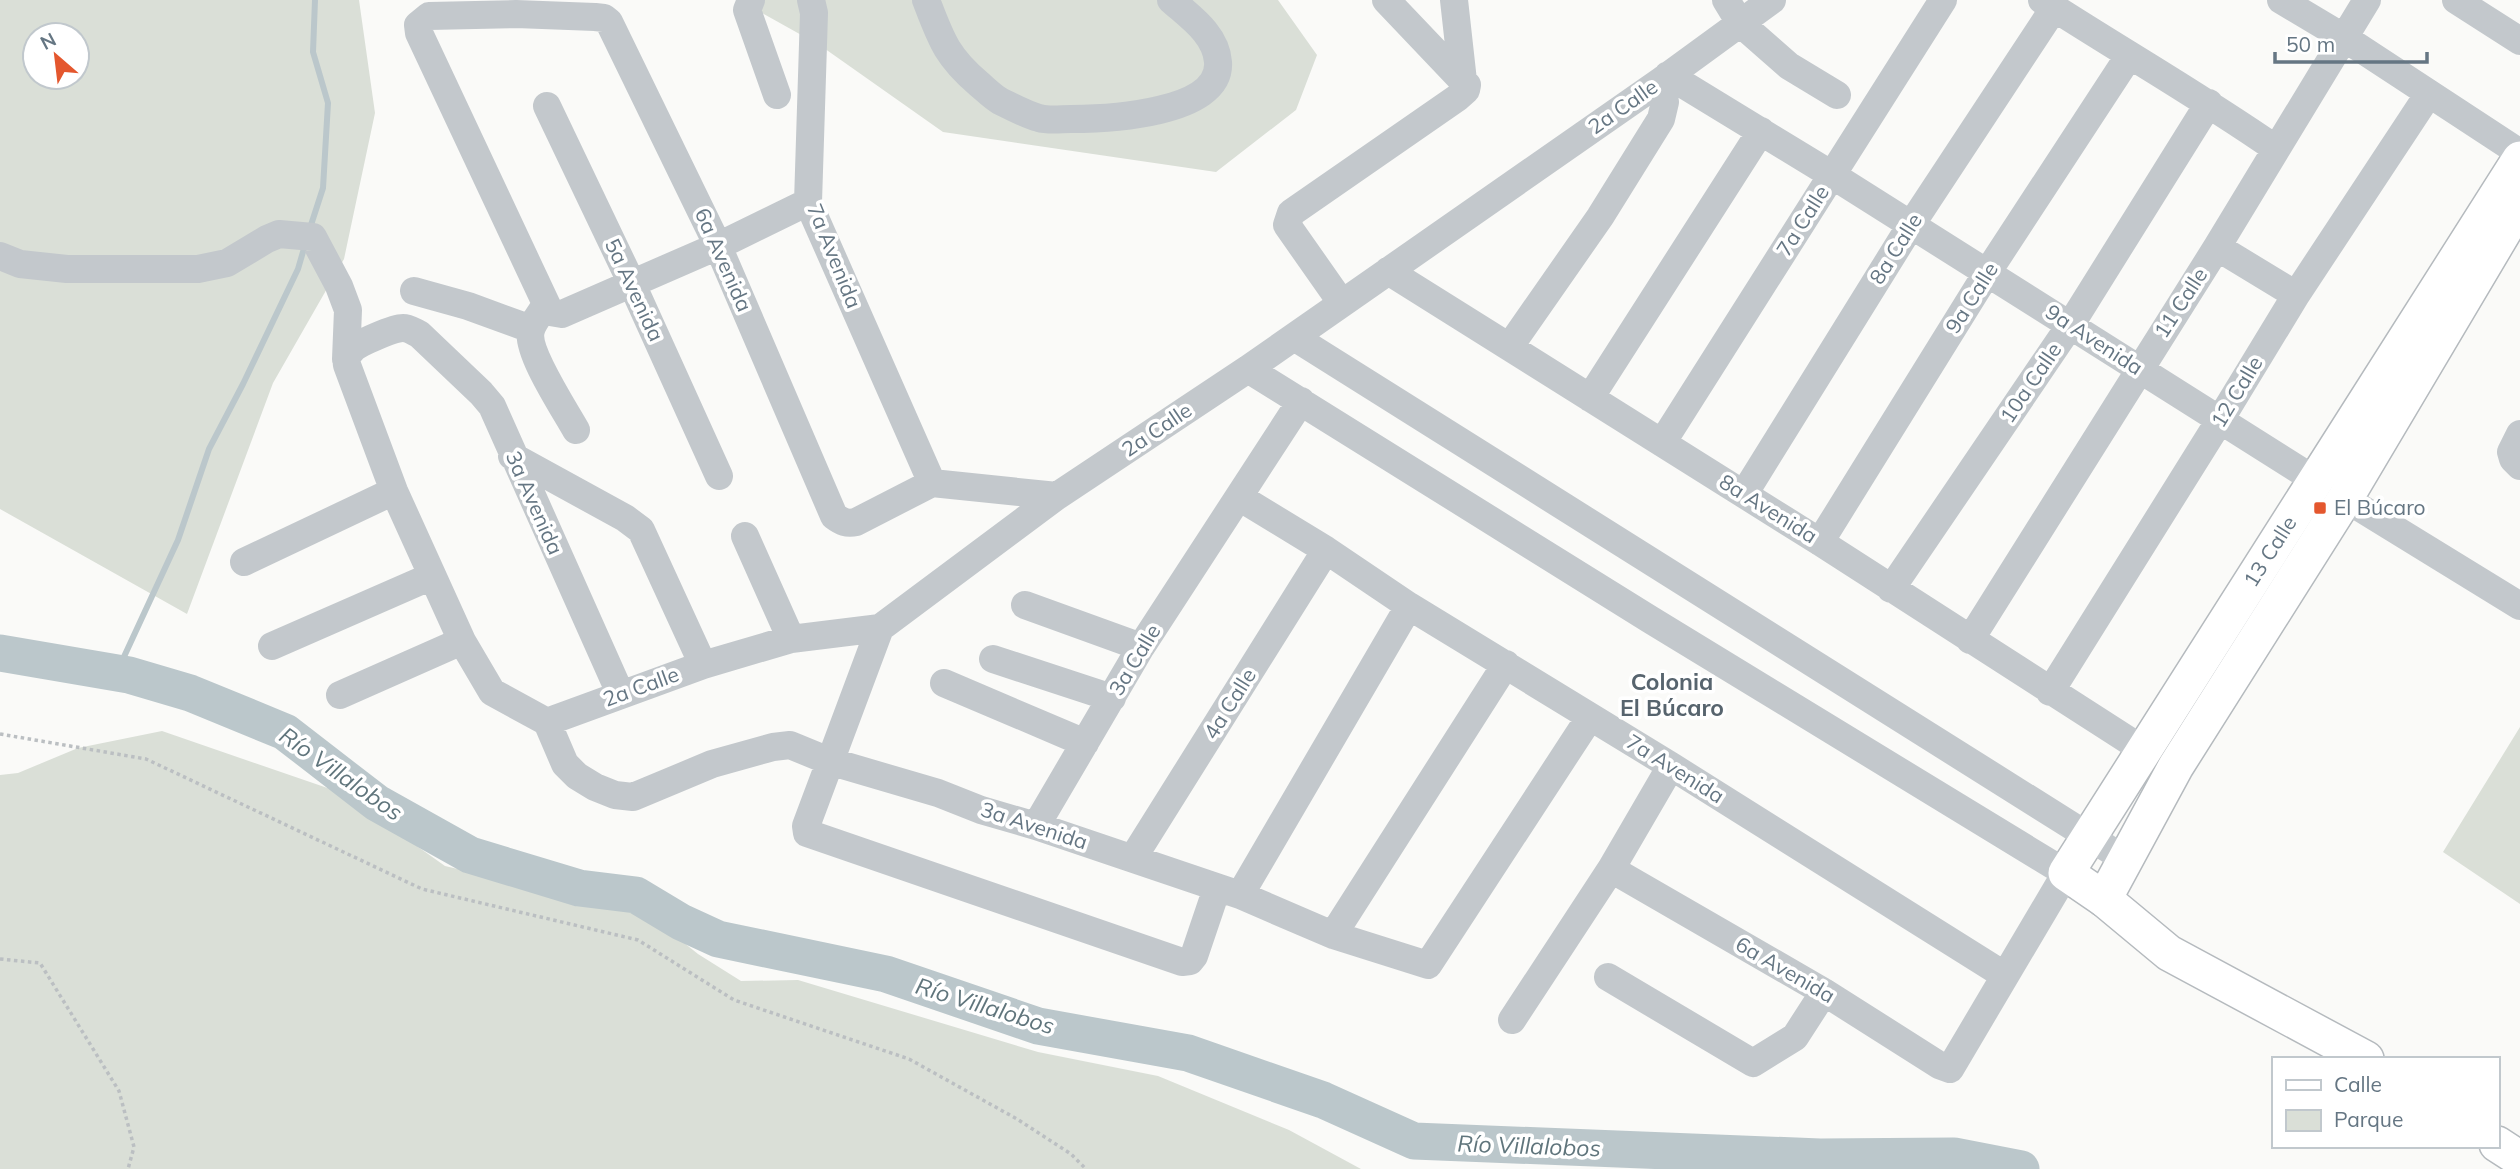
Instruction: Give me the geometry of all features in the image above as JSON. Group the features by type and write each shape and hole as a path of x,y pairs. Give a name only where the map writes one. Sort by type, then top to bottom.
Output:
{"main road":[{"name":"13 Calle","path":"2066,873 2520,159"},
{"name":"13 Calle","path":"2104,899 2176,766 2346,497 2520,204"},
{"path":"2066,873 2104,899 2169,953 2361,1057"},
{"path":"2499,1145 2520,1159"}],"street":[{"path":"751,0 747,10 777,95"},
{"path":"926,0 949,55 998,100 1040,119 1105,119 1140,114 1186,102 1203,91 1215,77 1218,64 1214,43 1201,27 1171,0"},
{"path":"1341,302 1287,225 1288,218 1291,213 1457,98 1466,90 1467,85 1386,0"},
{"path":"1454,0 1464,81"},
{"name":"2a Calle","path":"547,722 573,714 620,693 791,639 880,628 1057,496 1248,369 1664,78 1733,11 1772,0"},
{"name":"7a Calle","path":"1662,443 1943,0"},
{"path":"2281,0 2343,37 2520,153"},
{"name":"11 Calle","path":"1970,640 2217,247 2367,0"},
{"path":"2456,0 2520,40"},
{"path":"2048,4 2129,56 2210,103 2276,149"},
{"name":"8a Calle","path":"1744,494 2048,4"},
{"name":"7a Avenida","path":"813,6 808,202 932,483"},
{"path":"1733,11 1789,66 1837,95"},
{"name":"6a Avenida","path":"538,318 419,33 418,25 429,16 516,14 604,18 613,28 719,246 834,516 848,524 856,522 932,483"},
{"name":"9a Calle","path":"1820,542 1987,273 2129,56"},
{"path":"1510,346 1600,217 1661,119 1665,102 1664,78"},
{"name":"9a Avenida","path":"1664,78 1761,131 2520,606"},
{"name":"12 Calle","path":"2050,692 2296,295 2428,95"},
{"name":"10a Calle","path":"1891,589 2071,324 2210,103"},
{"name":"5a Avenida","path":"547,106 719,476"},
{"path":"1590,398 1761,131"},
{"path":"414,291 468,306 538,318 550,312 562,314 719,246 808,202"},
{"path":"0,256 20,264 67,269 198,270 227,263 279,234 310,236 317,240 340,285 348,310 346,362 394,491 462,640 492,692 547,722"},
{"path":"2217,247 2296,295"},
{"name":"8a Avenida","path":"1388,271 1820,542 2145,751"},
{"path":"538,318 530,342 539,364 576,430"},
{"name":"3a Avenida","path":"346,362 355,347 402,328 419,334 492,406 512,456 620,693"},
{"path":"1294,337 2126,860"},
{"path":"1248,369 2066,873 2004,975"},
{"name":"3a Calle","path":"1036,826 1141,647 1301,401"},
{"path":"512,456 625,518 641,530 703,665"},
{"path":"932,483 1057,496"},
{"path":"244,562 394,491"},
{"name":"7a Avenida","path":"1239,497 1326,550 1409,606 1671,765 2004,975"},
{"path":"745,536 791,639"},
{"name":"4a Calle","path":"1133,858 1326,550"},
{"path":"272,646 432,576"},
{"path":"1025,605 1141,647"},
{"path":"880,628 867,657 849,716 829,761 806,826 807,833 1182,962 1190,961 1194,956 1229,892 1409,606"},
{"path":"340,695 462,640"},
{"path":"993,659 1112,698"},
{"path":"1333,935 1506,664"},
{"path":"944,683 1085,743"},
{"name":"3a Avenida","path":"547,722 565,764 577,776 595,787 615,794 633,797 712,764 773,747 790,746 829,761 925,789 981,810 1133,858 1229,892 1333,935 1428,965 1590,717"},
{"path":"1512,1020 1611,869 1671,765"},
{"name":"6a Avenida","path":"1611,869 1824,992 1939,1065 1950,1069 2004,975"},
{"path":"1608,977 1753,1063 1795,1037 1824,992"}],"path":[{"path":"0,734 146,759 422,889 638,940 734,1000 909,1059 1017,1119 1071,1154 1086,1169"},
{"path":"0,959 40,963 94,1048 119,1091 134,1147 128,1169"}],"green space":[{"path":"0,0 359,0 375,113 344,259 273,383 187,614 0,509"},
{"path":"739,0 1278,0 1317,55 1296,110 1216,172 943,132 821,46"},
{"path":"2520,727 2520,904 2443,852"},
{"path":"162,731 342,793 445,866 648,914 698,954 741,981 798,980 1038,1052 1158,1076 1289,1130 1361,1169 0,1169 0,775 18,773 78,748"}],"waterway":[{"path":"310,228 323,188 328,103 313,52 315,0"},
{"path":"116,674 178,540 209,449 298,269 305,245"},
{"name":"Río Villalobos","path":"0,653 129,675 190,693 285,732 377,803 470,855 579,888 636,895 681,922 718,939 886,974 1038,1026 1188,1053 1323,1100 1414,1141 1820,1157 1954,1156 2021,1169"}],"place":[{"name":"El Búcaro","path":"2320,508"}],"district":[{"name":"Colonia El Búcaro","path":"1672,695"}]}
